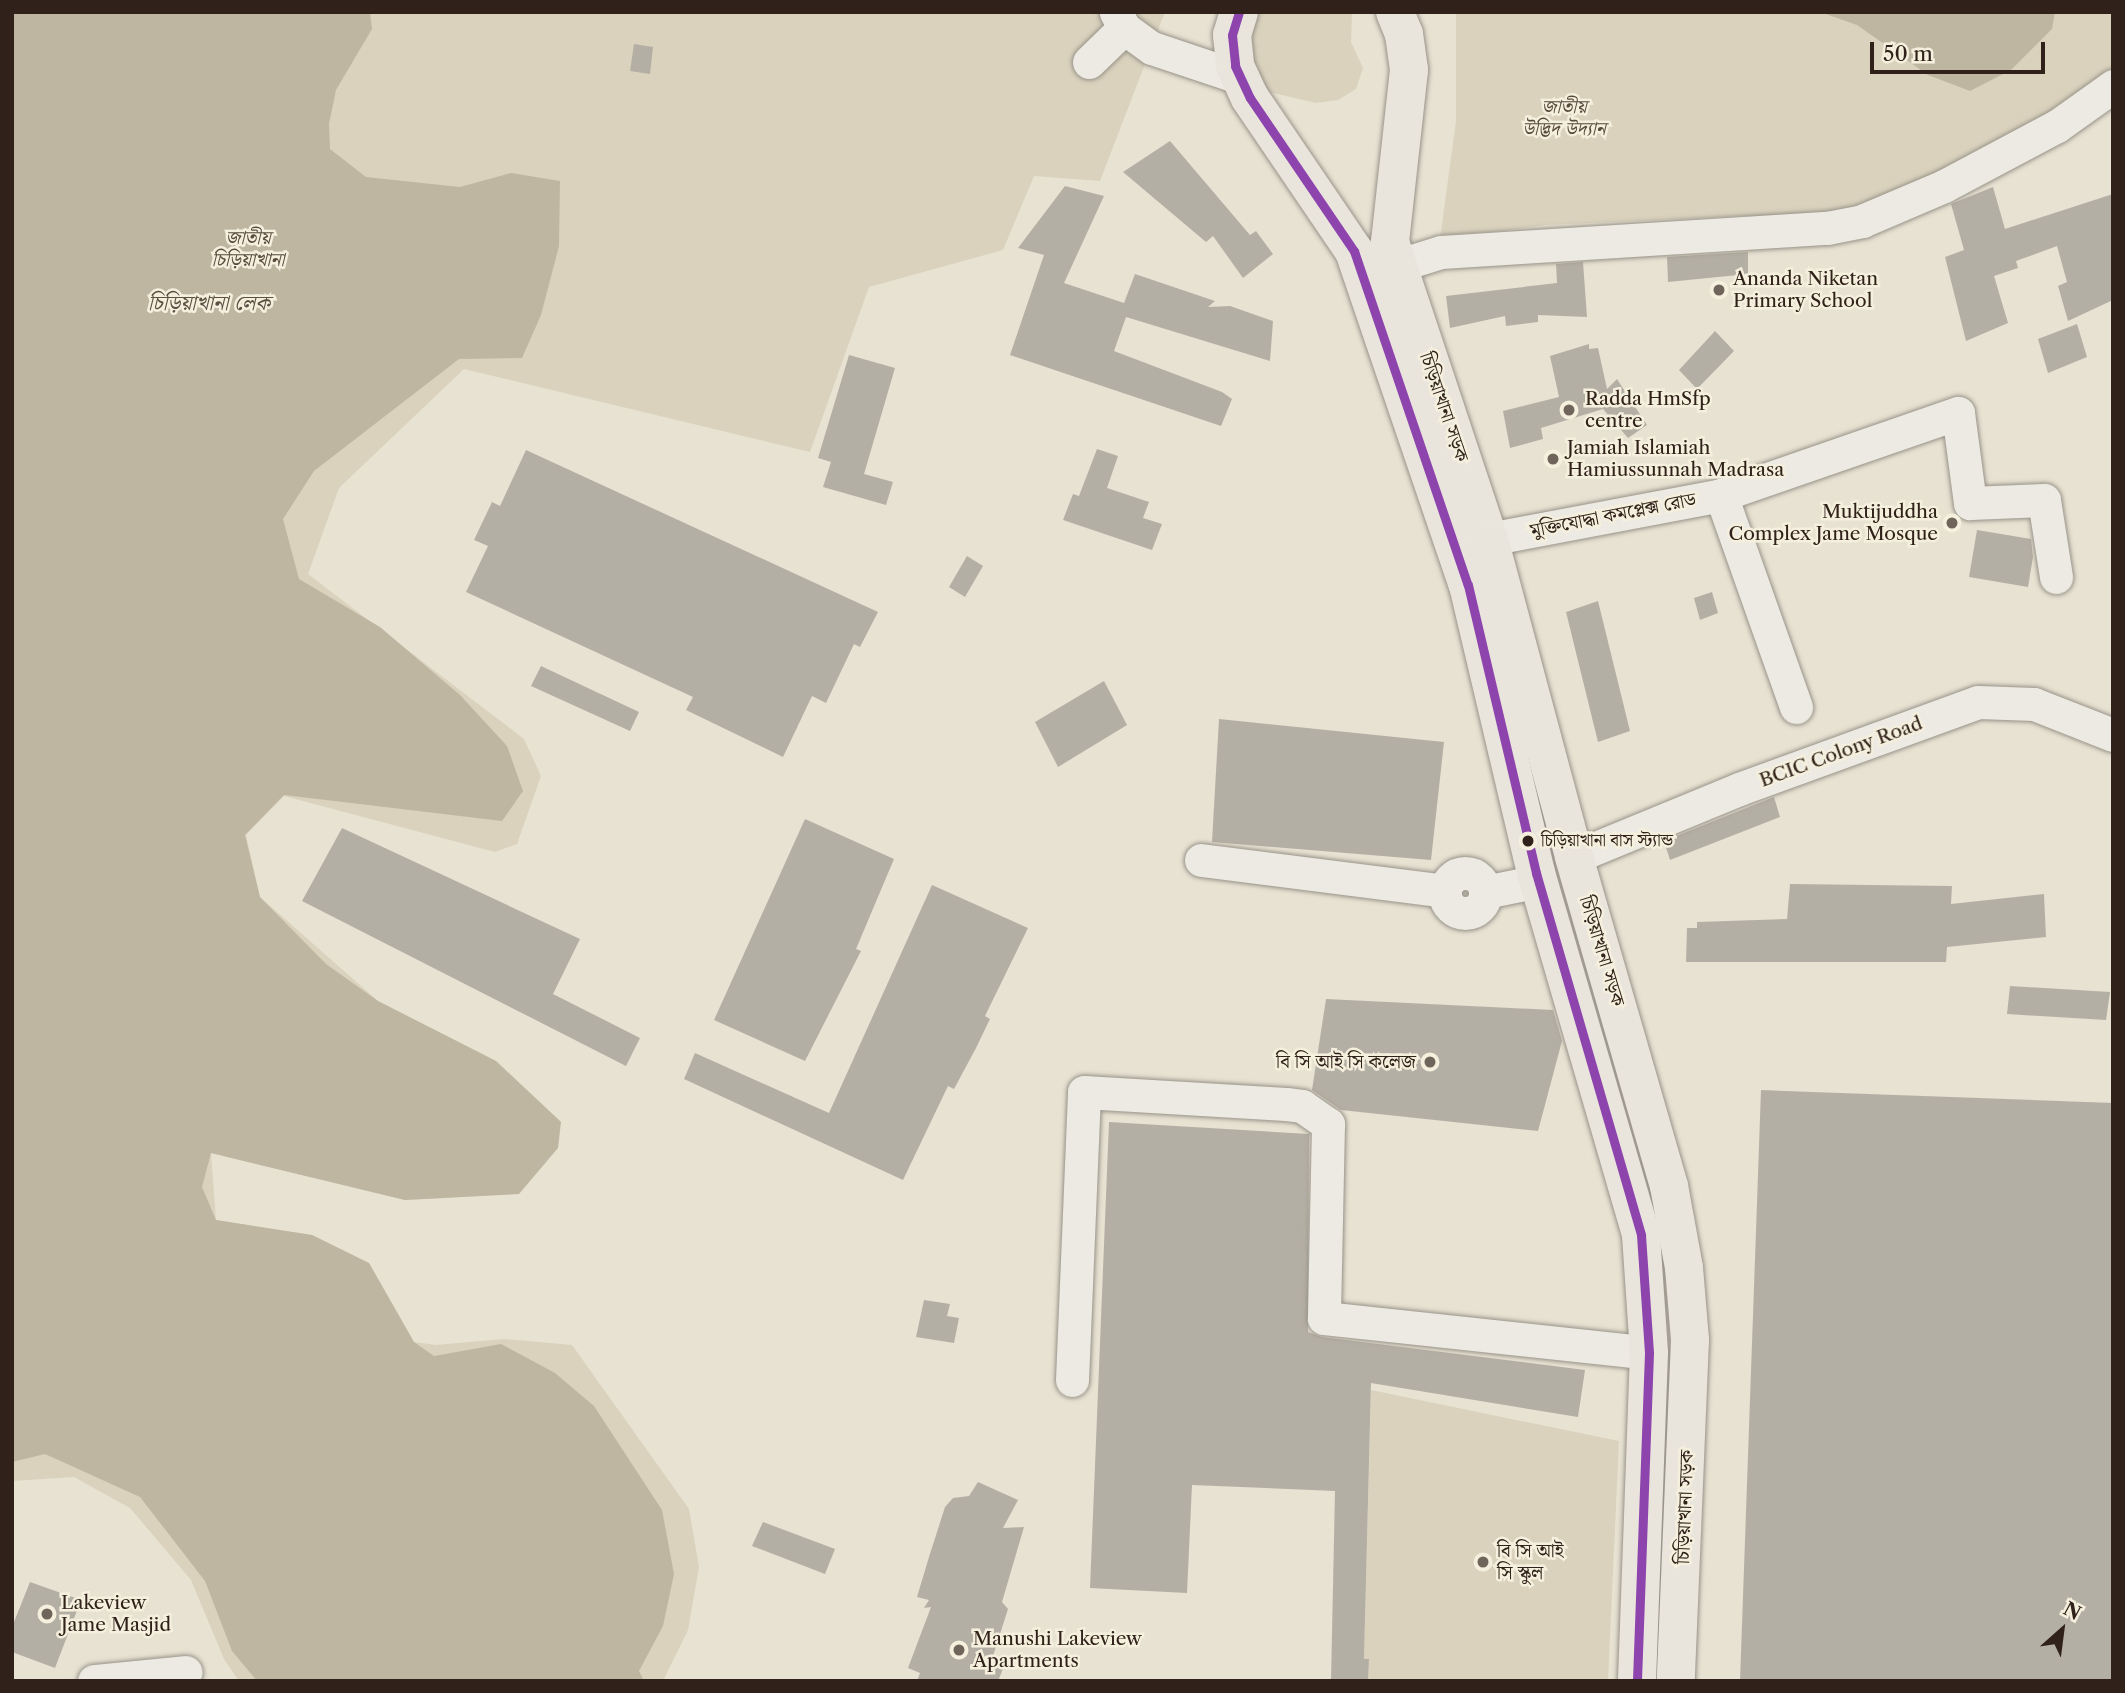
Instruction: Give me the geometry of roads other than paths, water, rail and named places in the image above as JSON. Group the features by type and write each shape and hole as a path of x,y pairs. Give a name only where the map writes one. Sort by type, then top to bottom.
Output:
{"main road":[{"name":"চিড়িয়াখানা সড়ক","path":"1239,12 1232,35 1241,78 1250,98 1380,253 1489,539 1574,858 1669,1186 1684,1268 1690,1356 1676,1681"},
{"name":"চিড়িয়াখানা সড়ক","path":"1395,12 1405,34 1409,70 1380,253 1468,585 1537,877 1641,1235 1649,1354 1637,1681"},
{"path":"1537,877 1574,858"},
{"path":"1649,1354 1690,1356"}],"street":[{"path":"1089,62 1120,20 1153,48 1241,78"},
{"path":"1380,253 1441,252 1827,228 1862,221 1944,186 2057,126 2113,86"},
{"path":"1721,495 1958,413 1970,503 2045,500 2056,577"},
{"name":"মুক্তিযোদ্ধা কমপ্লেক্স রোড","path":"1489,539 1721,495 1796,707"},
{"name":"BCIC Colony Road","path":"1574,858 1739,789 1978,702 2034,704 2113,735"},
{"path":"2034,704 2113,720"},
{"path":"1201,860 1444,891 1448,904 1465,914 1477,909 1485,892 1537,877"},
{"path":"1072,1380 1084,1092 1302,1106 1328,1124 1324,1318 1649,1354"},
{"path":"94,1681 186,1672"}],"water":[{"name":"চিড়িয়াখানা লেক","path":"12,12 370,12 372,29 336,90 329,124 330,149 366,177 460,187 511,173 560,181 559,246 541,315 522,358 459,359 314,471 283,519 299,579 380,627 460,695 507,746 523,791 502,821 284,795 245,835 260,897 326,964 378,1001 496,1061 561,1122 558,1148 519,1194 405,1200 211,1153 202,1187 216,1220 312,1235 369,1263 414,1342 434,1356 501,1344 555,1373 594,1406 662,1510 674,1574 663,1626 639,1671 644,1681 257,1681 232,1651 205,1581 140,1497 45,1454 12,1462"},
{"path":"1820,12 2055,12 2052,29 2011,70 1970,91 1928,75 1857,25"}],"place":[{"name":"Ananda Niketan Primary School","path":"1719,290"},
{"name":"Radda HmSfp centre","path":"1569,410"},
{"name":"Jamiah Islamiah Hamiussunnah Madrasa","path":"1553,459"},
{"name":"Muktijuddha Complex Jame Mosque","path":"1952,523"},
{"name":"চিড়িয়াখানা বাস স্ট্যান্ড","path":"1528,841"},
{"name":"বি সি আই সি কলেজ","path":"1430,1062"},
{"name":"বি সি আই সি স্কুল","path":"1483,1562"},
{"name":"Lakeview Jame Masjid","path":"47,1614"},
{"name":"Manushi Lakeview Apartments","path":"959,1650"}],"park label":[{"name":"জাতীয় উদ্ভিদ উদ্যান","path":"1564,118"},
{"name":"জাতীয় চিড়িয়াখানা","path":"248,249"}]}
